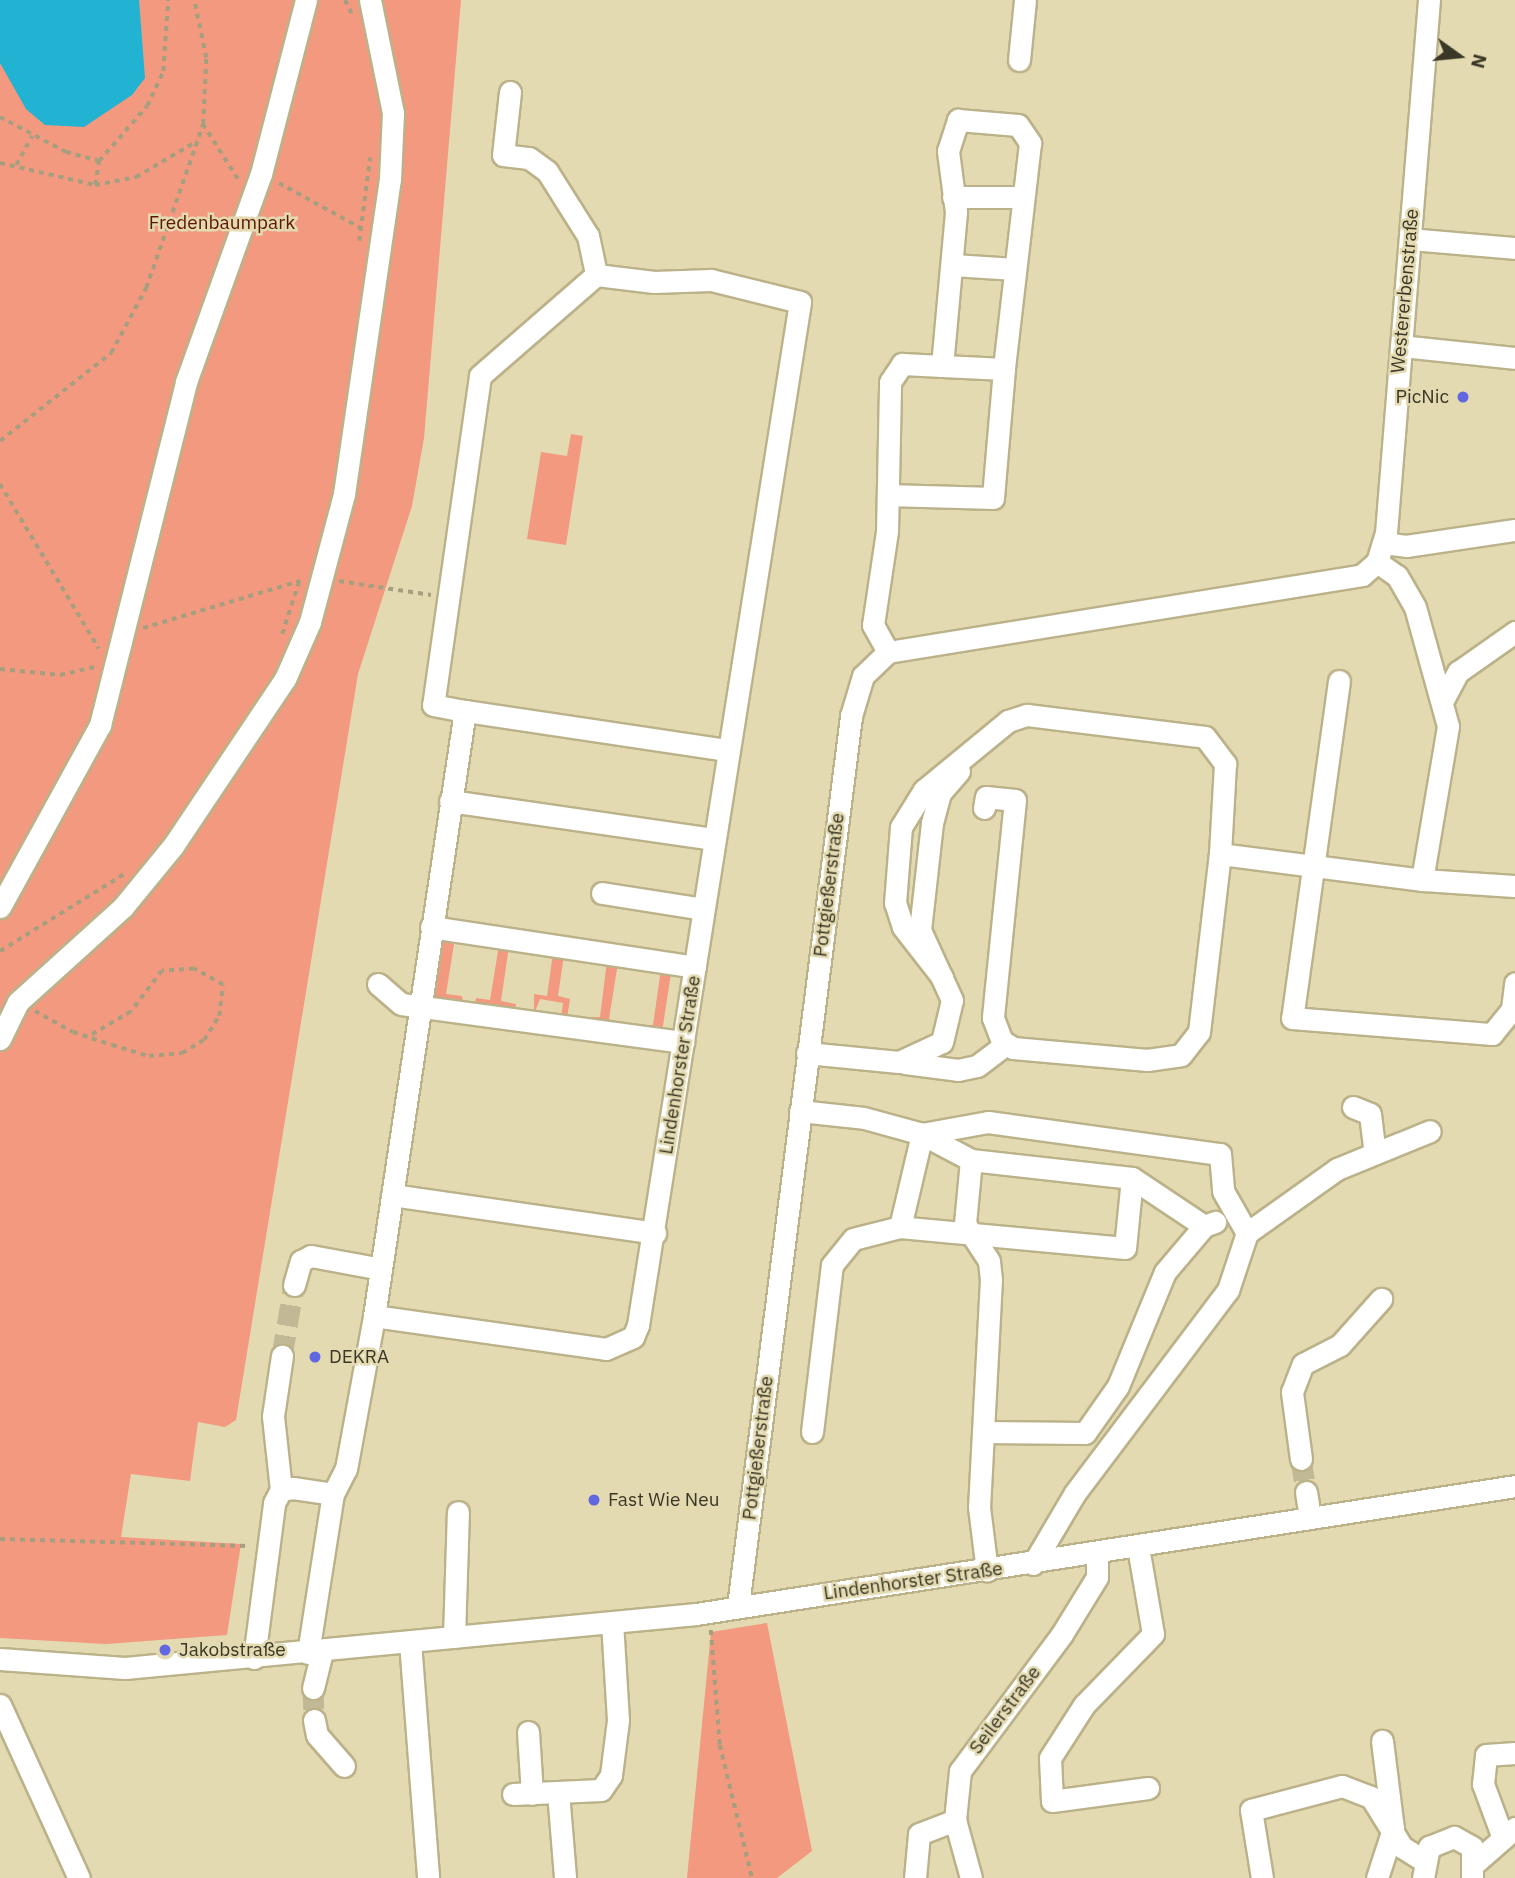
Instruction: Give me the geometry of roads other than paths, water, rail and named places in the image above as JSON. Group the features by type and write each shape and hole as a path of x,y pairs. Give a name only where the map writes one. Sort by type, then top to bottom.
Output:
{"street":[{"path":"0,907 87,758 115,660 186,382 261,174 306,0"},
{"path":"0,1040 18,1002 123,907 173,846 285,679 322,579 344,494 385,230 393,113 370,0"},
{"path":"1019,60 1025,0"},
{"name":"Westererbenstraße","path":"1374,560 1401,346 1429,0"},
{"path":"510,92 503,155 529,158 547,171 588,236 596,275 480,376 433,705 727,750"},
{"path":"888,495 993,498 1004,369 1030,143 1026,131 958,120 948,151 953,197 953,265 942,366"},
{"path":"953,197 1023,197"},
{"path":"1410,239 1515,248"},
{"path":"953,265 1015,269"},
{"name":"Lindenhorster Straße","path":"374,1316 620,1346 638,1325 655,1234 727,750 800,302 724,281 596,275"},
{"path":"1401,346 1515,358"},
{"path":"1004,369 902,364 890,382 888,495 873,625 888,652 1374,560 1406,546 1515,530"},
{"path":"1374,560 1396,576 1415,607 1444,698 1448,726 1422,880"},
{"path":"1444,698 1458,672 1515,632"},
{"name":"Pottgießerstraße","path":"738,1606 851,716 863,676 888,652"},
{"path":"1339,681 1292,1018 1492,1034 1512,1009 1515,983"},
{"path":"313,1688 333,1494 346,1469 374,1316 465,711"},
{"path":"807,1054 958,1070 977,1066 1006,1044 1147,1060 1181,1055 1199,1032 1220,854 1225,764 1205,737 1027,715 995,730 923,790 901,827 895,903 903,927 942,977"},
{"path":"899,1062 942,1042 952,1000 920,930 932,823 940,793 995,730"},
{"path":"984,808 986,797 1015,800 993,1018 1006,1044"},
{"path":"450,801 714,839"},
{"path":"1220,854 1422,880 1515,886"},
{"path":"602,893 704,909"},
{"path":"432,927 695,967"},
{"path":"378,984 401,1004 683,1042"},
{"path":"1353,1107 1370,1114 1375,1153"},
{"path":"800,1111 863,1118 922,1134 971,1160 1132,1178 1204,1226"},
{"path":"922,1134 988,1122 1220,1154 1231,1215 1247,1233"},
{"path":"1033,1564 1075,1493 1228,1290 1247,1233 1338,1169 1430,1131"},
{"path":"900,1227 922,1134"},
{"path":"971,1160 965,1224 989,1261 992,1279 979,1507 986,1571"},
{"path":"812,1432 832,1265 853,1239 900,1227 1125,1248 1132,1178"},
{"path":"392,1195 655,1234"},
{"path":"983,1432 1084,1433 1118,1386 1165,1272 1204,1226 1231,1215"},
{"path":"294,1285 301,1261 311,1256 381,1269"},
{"path":"1301,1459 1292,1392 1303,1364 1340,1345 1381,1298"},
{"path":"254,1658 269,1547 281,1490 273,1416 282,1356"},
{"name":"Lindenhorster Straße","path":"0,1659 125,1668 612,1623 1033,1564 1515,1486"},
{"path":"281,1490 333,1494"},
{"path":"1306,1492 1310,1518"},
{"path":"454,1637 458,1512"},
{"path":"1138,1547 1153,1634 1084,1705 1050,1758 1052,1801 1148,1788"},
{"name":"Seilerstraße","path":"971,1878 955,1820 960,1771 1062,1634 1097,1577 1097,1554"},
{"path":"528,1732 523,1794 601,1790 611,1775 618,1720 612,1623"},
{"path":"410,1642 428,1878"},
{"path":"0,1706 79,1878"},
{"path":"314,1720 317,1735 344,1766"},
{"path":"1377,1878 1393,1829 1382,1741"},
{"path":"1474,1870 1509,1833 1483,1784 1486,1755 1515,1753"},
{"path":"1262,1878 1249,1821 1259,1804 1342,1786 1359,1789 1423,1869 1439,1839 1454,1837 1472,1847 1474,1870"},
{"path":"558,1792 565,1878"},
{"path":"915,1878 919,1834 955,1820"}],"water":[{"path":"0,0 139,0 145,78 132,95 84,127 45,125 26,109 0,63"}],"tunnel":[{"path":"282,1356 294,1285"},
{"path":"1301,1459 1306,1492"},
{"path":"313,1688 314,1720"}],"place":[{"name":"PicNic","path":"1463,397"},
{"name":"DEKRA","path":"315,1357"},
{"name":"Fast Wie Neu","path":"594,1500"},
{"name":"Jakobstraße","path":"165,1650"}],"park label":[{"name":"Fredenbaumpark","path":"222,223"}]}
